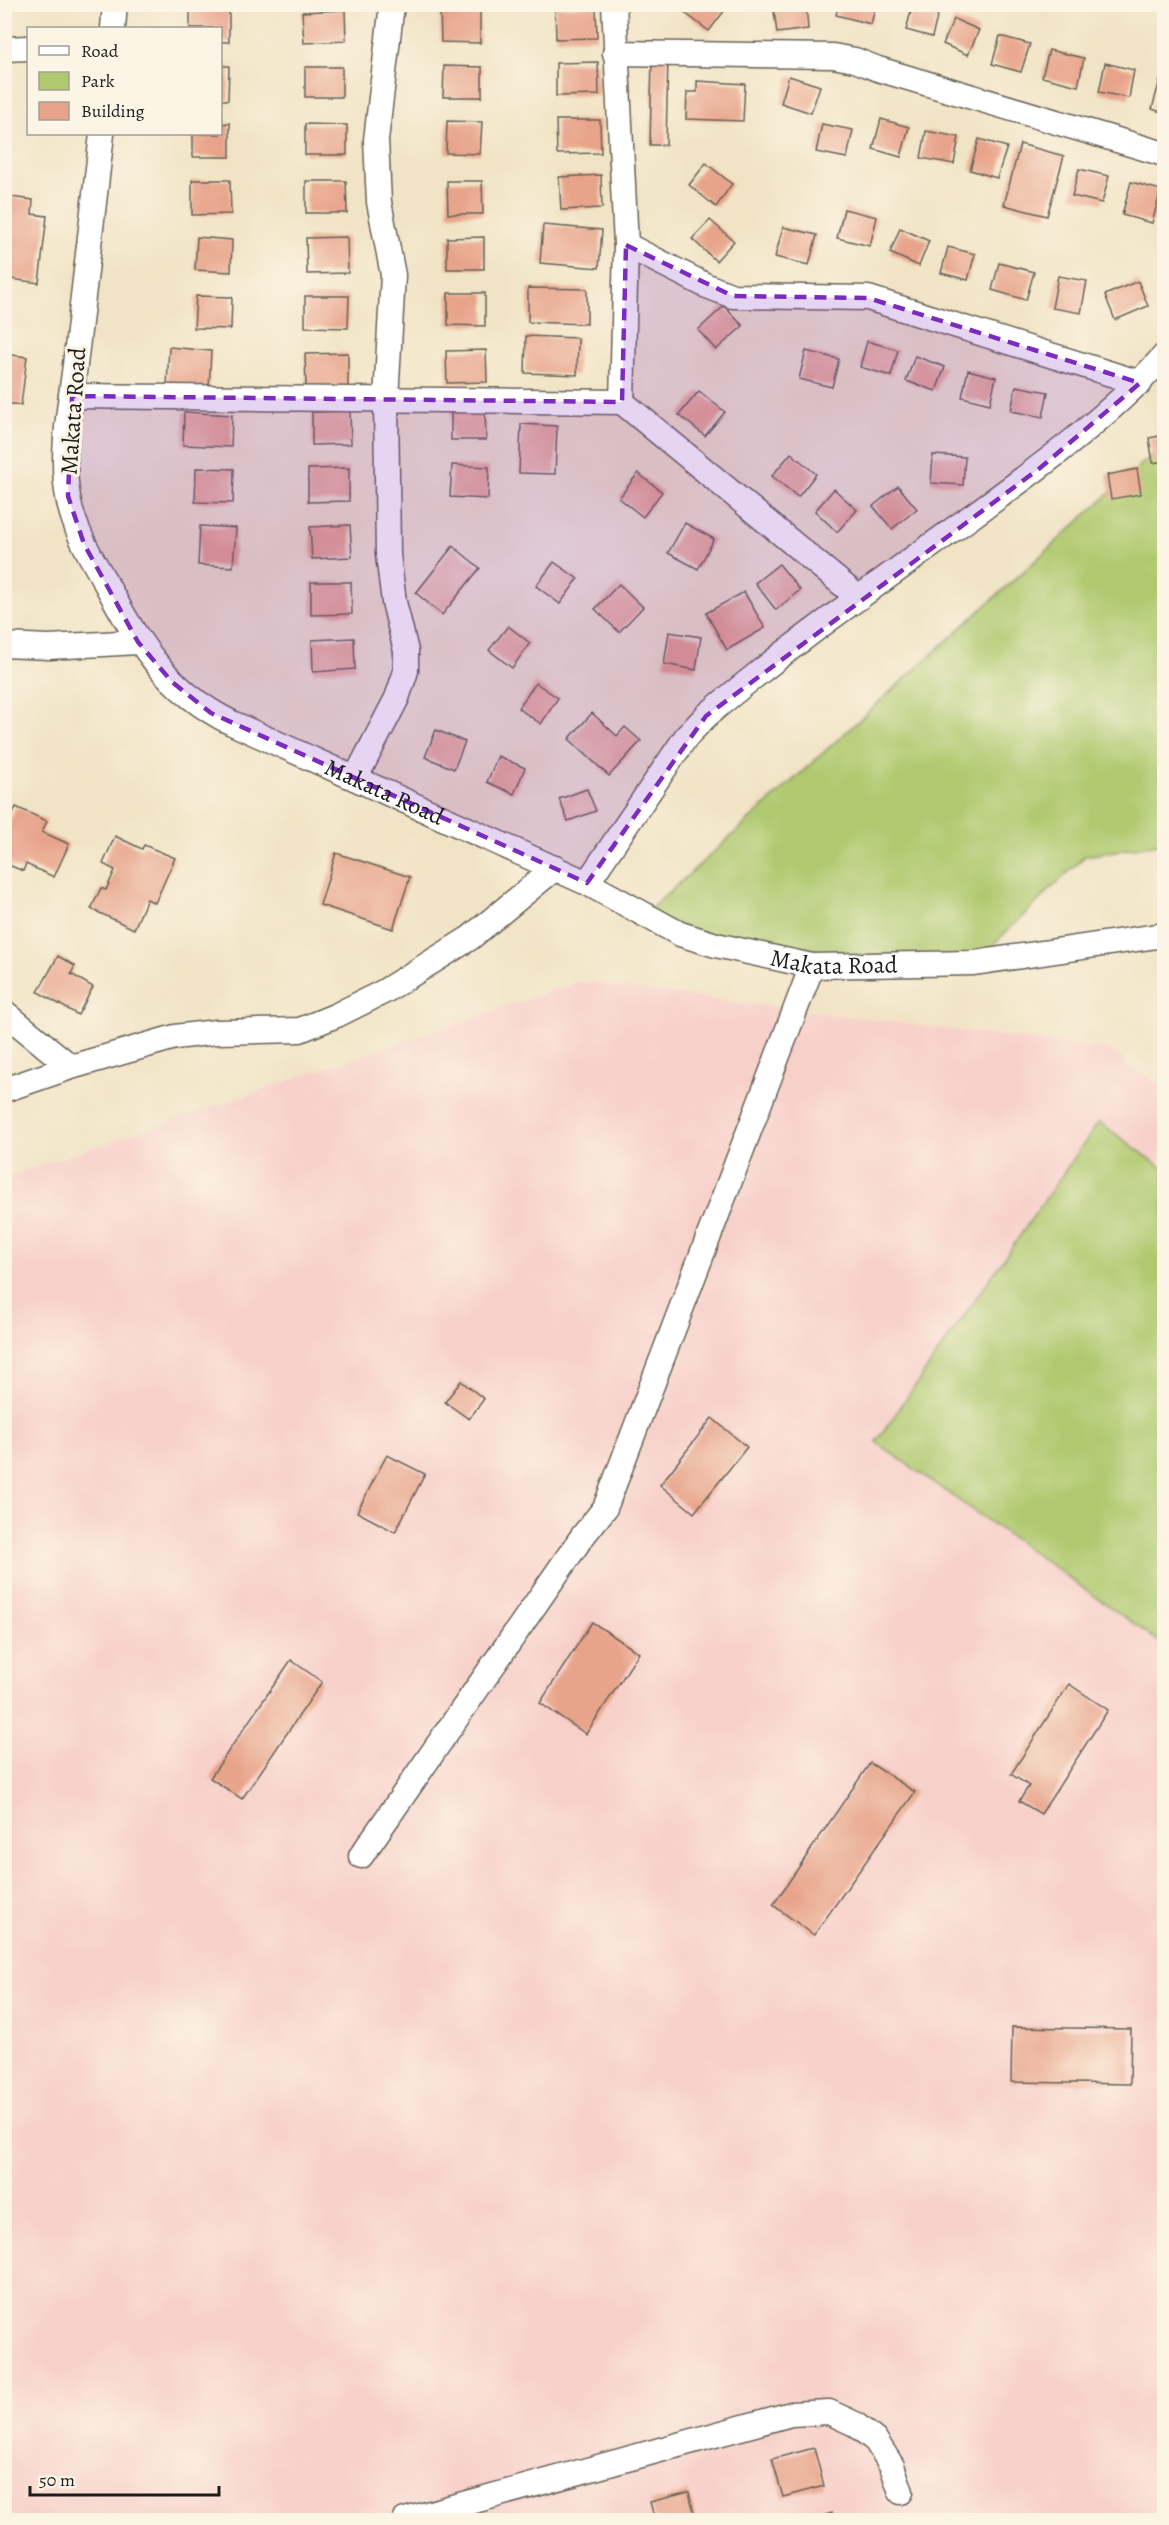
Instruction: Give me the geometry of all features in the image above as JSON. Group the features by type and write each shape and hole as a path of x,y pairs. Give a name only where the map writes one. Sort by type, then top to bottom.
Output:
{"street":[{"path":"113,27 115,4"},
{"path":"356,777 397,698 406,670 406,651 394,602 387,555 386,399 393,275 379,202 376,141 392,4"},
{"path":"614,4 626,245 622,402"},
{"path":"4,49 27,48"},
{"path":"615,53 833,56 1164,154"},
{"name":"Makata Road","path":"102,135 72,396 66,465 68,496 84,544 138,642 172,682 211,713 587,883 680,934 716,945 812,966 974,963 1164,936"},
{"path":"626,245 707,286 733,296 868,298 1140,383"},
{"path":"587,883 686,737 706,716 859,598 1040,468 1140,383 1164,356"},
{"path":"72,396 622,402 859,598"},
{"path":"4,645 49,647 138,642"},
{"path":"4,1090 71,1067 175,1037 216,1032 267,1033 300,1030 385,991 470,938 555,868"},
{"path":"361,1856 582,1537 605,1509 812,966"},
{"path":"4,1012 71,1067"},
{"path":"405,2520 749,2424 801,2413 830,2412 855,2424 876,2441 892,2466 901,2492"}],"highlighted area":[{"path":"626,245 733,296 868,298 1140,383 1040,468 706,716 587,883 211,713 172,682 138,642 84,544 68,496 72,396 622,402"}],"shaded area":[{"path":"578,982 1110,1050 1164,1089 1164,2520 5,2520 4,1178"}],"green space":[{"path":"1164,444 1164,843 1085,856 974,963 812,966 643,916"},
{"path":"1099,1122 1164,1169 1164,1645 876,1442"}],"building":[{"path":"691,4 717,4 725,10 709,31 685,13"},
{"path":"773,4 806,4 808,29 777,33"},
{"path":"839,4 876,4 871,24 836,15"},
{"path":"913,4 939,10 932,37 906,30"},
{"path":"596,6 597,38 556,39 555,7"},
{"path":"440,8 480,8 480,43 441,42"},
{"path":"190,9 229,9 229,42 222,42 222,27 190,27"},
{"path":"345,10 346,41 304,43 302,12"},
{"path":"954,19 979,30 968,55 943,44"},
{"path":"1000,36 1030,44 1021,72 992,64"},
{"path":"1049,50 1084,58 1078,86 1042,77"},
{"path":"652,58 668,58 666,145 650,145"},
{"path":"598,62 599,95 556,96 556,63"},
{"path":"1105,63 1134,70 1129,98 1099,92"},
{"path":"222,66 229,66 228,100 222,100"},
{"path":"444,66 482,67 482,97 443,97"},
{"path":"305,67 342,67 342,97 305,97"},
{"path":"789,76 820,86 811,113 781,103"},
{"path":"1160,80 1164,81 1164,113 1152,109"},
{"path":"697,81 745,84 743,121 686,119 687,92 697,92"},
{"path":"881,119 909,127 901,157 873,149"},
{"path":"556,120 600,120 601,153 557,154"},
{"path":"447,121 482,122 480,154 446,153"},
{"path":"230,123 230,157 193,157 193,135 222,135 222,124"},
{"path":"305,124 347,125 347,155 305,155"},
{"path":"822,124 853,130 847,158 816,152"},
{"path":"926,131 959,137 954,164 921,158"},
{"path":"979,139 1007,147 997,178 970,170"},
{"path":"1020,144 1064,156 1047,216 1004,205"},
{"path":"706,163 732,184 716,207 689,185"},
{"path":"1079,169 1109,176 1102,203 1072,196"},
{"path":"601,175 602,208 561,210 559,177"},
{"path":"192,180 230,180 231,214 192,215"},
{"path":"306,181 346,181 347,213 306,213"},
{"path":"447,181 482,181 483,214 448,214"},
{"path":"1131,182 1161,190 1152,223 1122,215"},
{"path":"4,196 33,200 32,214 47,216 39,283 4,278"},
{"path":"844,209 877,217 870,246 837,238"},
{"path":"710,220 734,241 716,261 692,239"},
{"path":"543,225 602,230 599,268 540,263"},
{"path":"783,227 817,235 809,265 775,257"},
{"path":"900,228 929,241 919,266 890,253"},
{"path":"197,237 232,240 231,272 195,270"},
{"path":"347,237 348,273 307,274 306,238"},
{"path":"484,237 484,269 447,269 447,238"},
{"path":"948,247 975,254 968,280 941,273"},
{"path":"999,263 1034,272 1026,300 992,290"},
{"path":"1058,276 1087,281 1081,313 1052,308"},
{"path":"1138,281 1148,306 1115,320 1105,295"},
{"path":"528,288 587,289 587,324 528,322"},
{"path":"448,293 485,293 485,326 448,325"},
{"path":"196,296 232,297 231,329 194,328"},
{"path":"305,296 349,296 348,328 305,327"},
{"path":"724,306 743,326 716,350 698,330"},
{"path":"526,336 578,338 577,375 525,373"},
{"path":"867,341 898,350 891,376 860,367"},
{"path":"169,347 211,351 209,389 167,386"},
{"path":"486,350 487,382 447,383 446,351"},
{"path":"806,351 839,359 832,387 799,379"},
{"path":"348,353 348,387 306,388 305,354"},
{"path":"4,354 27,357 21,405 4,403"},
{"path":"915,356 945,367 936,391 906,381"},
{"path":"968,370 996,377 990,404 962,397"},
{"path":"1016,386 1048,392 1043,417 1011,411"},
{"path":"699,391 725,412 705,436 679,415"},
{"path":"451,409 485,409 486,440 451,440"},
{"path":"350,411 351,444 312,445 312,412"},
{"path":"184,412 232,415 231,447 183,445"},
{"path":"521,424 557,426 555,474 519,473"},
{"path":"1164,435 1164,461 1153,463 1149,438"},
{"path":"791,453 816,474 798,497 772,476"},
{"path":"933,455 965,457 963,485 931,483"},
{"path":"452,465 489,467 488,499 450,497"},
{"path":"196,468 234,469 233,503 195,502"},
{"path":"349,468 349,501 308,502 308,469"},
{"path":"1137,469 1141,494 1111,499 1107,475"},
{"path":"638,473 662,492 643,517 619,498"},
{"path":"898,486 917,509 892,529 873,506"},
{"path":"834,489 857,510 837,532 815,511"},
{"path":"685,523 714,539 698,569 668,553"},
{"path":"350,525 352,557 312,559 310,527"},
{"path":"200,526 236,528 233,567 198,565"},
{"path":"453,546 480,568 442,615 416,593"},
{"path":"554,562 578,579 560,604 536,586"},
{"path":"779,564 800,590 776,610 755,583"},
{"path":"311,582 351,582 352,614 311,615"},
{"path":"619,584 643,607 619,632 595,609"},
{"path":"744,592 765,628 727,650 706,613"},
{"path":"508,626 530,643 512,668 489,650"},
{"path":"669,632 701,637 696,670 664,664"},
{"path":"354,638 355,669 313,672 312,640"},
{"path":"536,683 558,698 541,724 518,708"},
{"path":"592,713 617,736 625,727 641,741 609,776 569,739"},
{"path":"436,730 465,742 454,769 425,757"},
{"path":"498,756 525,768 514,794 487,782"},
{"path":"587,789 596,811 568,821 559,799"},
{"path":"16,807 47,821 42,832 69,844 54,877 26,864 23,871 4,863 4,833"},
{"path":"115,836 142,849 144,845 175,858 155,903 147,899 134,929 91,909 101,888 106,890 115,870 103,864"},
{"path":"336,853 410,877 393,929 320,905"},
{"path":"58,956 75,966 71,974 93,987 78,1015 38,992"},
{"path":"461,1381 484,1399 469,1419 445,1402"},
{"path":"712,1418 747,1447 694,1513 660,1485"},
{"path":"387,1455 425,1474 395,1532 357,1512"},
{"path":"592,1622 639,1653 586,1734 540,1703"},
{"path":"291,1660 322,1682 242,1799 210,1778"},
{"path":"1069,1684 1108,1710 1041,1814 1019,1801 1029,1786 1011,1774"},
{"path":"870,1763 915,1792 814,1935 773,1905"},
{"path":"1012,2027 1131,2029 1130,2084 1011,2082"},
{"path":"814,2448 824,2486 783,2497 772,2459"},
{"path":"689,2492 696,2520 655,2520 650,2502"},
{"path":"832,2513 834,2520 809,2520"}]}
